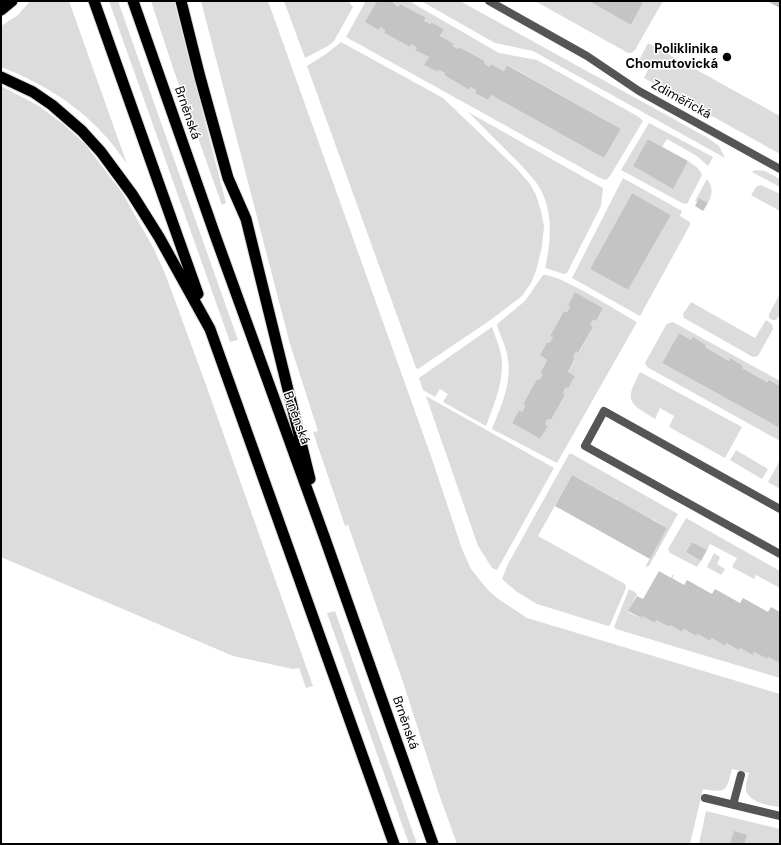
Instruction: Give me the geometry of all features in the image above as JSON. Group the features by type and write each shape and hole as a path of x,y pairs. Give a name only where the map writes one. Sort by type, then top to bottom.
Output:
{"highway":[{"path":"1,10 12,1"},
{"path":"94,1 394,844"},
{"name":"Brněnská","path":"133,1 217,242 324,536 433,844"},
{"path":"181,1 228,178 246,219 324,536"},
{"path":"1,77 33,92 52,106 82,131 101,152 132,194 159,237 210,329"}],"street":[{"name":"Zdiměřická","path":"489,1 587,56 639,91 780,169"},
{"path":"780,509 604,411 585,446 780,554"},
{"path":"733,805 740,775"},
{"path":"705,798 780,816"}],"shaded area":[{"path":"30,1 69,1 127,164 111,142 85,116 59,96 31,80 1,67 1,26 18,15"},
{"path":"109,1 118,1 238,340 230,342"},
{"path":"151,1 174,1 226,203 222,205 173,68"},
{"path":"201,1 268,1 431,456 462,549 471,569 488,590 497,598 527,618 780,694 780,807 761,803 749,796 746,792 746,784 749,773 732,769 727,786 724,789 717,791 703,789 690,844 457,844 439,794 402,679 348,525 345,526 313,432 318,431 290,344"},
{"path":"284,1 348,1 353,7 334,41 328,46 305,58"},
{"path":"366,1 377,1 366,22 378,29 380,27 385,30 384,33 410,47 411,44 417,48 416,50 429,57 425,65 438,72 439,70 445,73 444,75 469,90 471,87 476,90 475,93 488,100 491,95 604,158 621,129 508,65 504,71 491,64 489,67 484,63 485,61 459,47 458,49 452,46 453,44 440,36 444,29 431,22 430,24 424,21 426,19 400,4 398,7 393,3 394,1 409,1 499,53 537,60 639,117 643,121 610,176 606,180 600,178 346,37"},
{"path":"421,1 460,1 708,138 719,146 725,158 533,51 495,43"},
{"path":"535,1 589,1 631,25 644,1 663,1 635,50 628,53"},
{"path":"341,42 443,98 517,169 530,184 536,195 541,211 544,226 542,247 536,271 531,283 522,296 492,319 418,369 416,368 307,66"},
{"path":"648,43 780,116 780,154 644,78 649,68 638,62"},
{"path":"1,86 39,106 63,124 85,144 123,194 154,249 166,276 206,385 313,686 306,688 299,668 293,669 233,656 1,557"},
{"path":"468,112 603,188 601,206 567,273 564,274 545,268 549,245 550,222 541,189 523,167"},
{"path":"649,123 713,157 708,166 697,156 667,139 662,147 649,139 633,166 672,188 688,161 698,169 702,175 687,204 682,203 621,170"},
{"path":"755,170 765,171 780,179 780,187 752,172"},
{"path":"623,178 682,211 680,216 690,222 690,225 640,316 572,278","holes":["632,193 671,215 628,290 590,269"]},
{"path":"707,179 711,188 710,200 708,203 699,198 697,202 695,201"},
{"path":"761,185 780,194 780,211 751,195 756,187"},
{"path":"543,275 551,276 562,280 637,322 557,463 492,429 506,392 509,374 507,354 497,324 525,301","holes":["575,292 603,308 596,321 593,320 590,325 593,327 579,352 576,351 573,357 575,359 568,372 575,376 568,389 566,387 563,393 565,395 551,420 548,419 545,424 548,426 540,439 512,423 519,410 522,412 525,406 523,404 537,379 539,380 543,374 540,372 547,360 540,355 547,342 549,343 553,338 550,336 564,311 567,312 570,307 568,305"]},
{"path":"780,294 780,315 776,320 772,320 769,318 769,314"},
{"path":"691,302 755,338 766,320 772,324 773,329 758,356 753,357 684,318 683,314"},
{"path":"673,322 780,381 780,386 769,380 767,382 742,368 743,366 731,359 729,361 705,347 706,345 693,338 691,340 679,333 662,363 780,428 780,441 647,367 645,363 666,325"},
{"path":"492,327 501,354 502,372 493,408 486,426 443,402 448,394 440,389 435,397 423,390 419,378"},
{"path":"640,372 742,427 725,458 669,427 674,416 660,408 655,419 634,404 631,400 632,389"},
{"path":"426,396 554,468 497,570 492,568 478,546"},
{"path":"736,450 768,469 762,479 730,460"},
{"path":"569,454 572,454 678,514 649,566 645,567 667,528 654,520 655,517 653,520 616,500 618,497 615,499 585,482 587,479 584,482 572,475 538,536 625,584 626,588 610,625 608,626 537,604 517,592 502,579 508,564"},
{"path":"780,460 780,489 768,482"},
{"path":"686,518 780,571 780,588 756,575 754,579 732,567 737,558 710,544 707,550 692,542 686,552 701,561 697,567 670,553 668,549"},
{"path":"714,553 720,557 717,564 725,569 721,575 707,567"},
{"path":"629,589 637,594 628,612 640,618 642,616 655,623 656,620 668,627 670,625 682,632 684,629 696,636 698,634 710,641 712,638 739,650 740,648 753,654 754,652 767,659 768,657 780,663 780,678 616,629 614,627"},
{"path":"335,611 417,844 409,844 327,613"},
{"path":"706,811 780,829 780,844 699,844"}],"building":[{"path":"377,1 394,1 393,3 398,7 400,4 426,18 424,21 430,24 431,22 444,29 440,36 454,44 452,46 458,49 459,47 485,61 484,63 489,67 491,64 504,71 507,65 621,129 604,158 491,95 488,100 475,93 476,90 471,87 469,90 444,75 445,73 439,70 438,72 424,65 429,57 415,50 417,48 411,44 410,47 384,33 385,30 380,27 379,30 365,22"},
{"path":"589,1 644,1 631,25"},
{"path":"767,1 780,1 780,8"},
{"path":"648,139 688,161 673,189 633,166"},
{"path":"632,193 671,215 628,290 590,269"},
{"path":"699,198 708,203 703,211 695,206"},
{"path":"575,292 603,308 596,321 593,320 590,325 593,327 578,353 576,351 573,357 575,358 568,372 575,376 568,389 566,387 563,393 565,395 551,420 548,419 545,424 548,426 540,439 512,423 519,410 522,412 525,406 523,404 537,379 539,380 543,374 540,373 547,360 540,355 547,342 549,343 553,338 550,336 564,311 567,312 570,307 568,305"},
{"path":"679,333 691,340 693,337 706,345 705,347 729,361 730,358 743,366 742,368 767,382 769,380 780,386 780,428 662,363"},
{"path":"572,475 667,528 650,559 555,506"},
{"path":"692,542 707,550 701,561 686,552"},
{"path":"659,571 671,578 674,575 672,578 684,585 687,580 712,594 715,589 740,603 743,598 768,612 771,607 780,612 780,663 768,657 767,659 754,652 753,655 740,648 739,650 726,643 725,646 712,638 710,641 698,634 696,636 684,629 682,632 670,625 669,627 656,620 655,623 628,611 637,596 643,599"},
{"path":"734,831 747,835 744,844 730,844"}],"place":[{"name":"Poliklinika Chomutovická","path":"727,57"}]}
